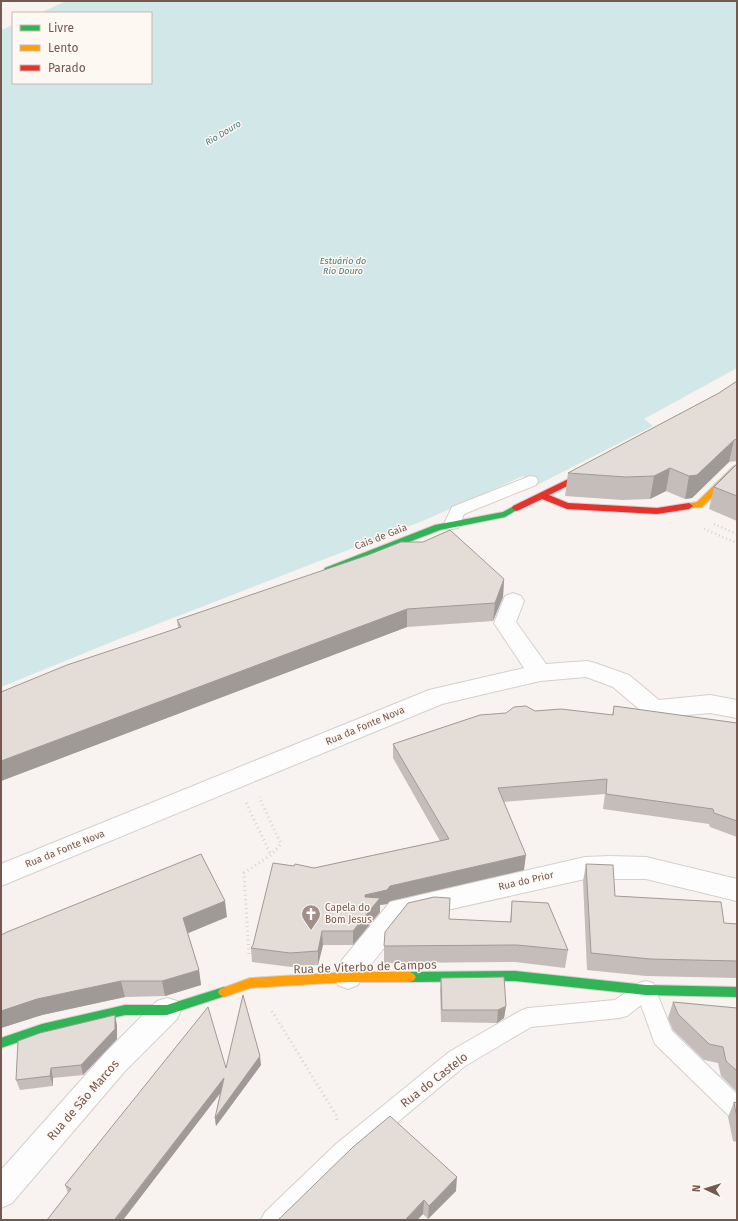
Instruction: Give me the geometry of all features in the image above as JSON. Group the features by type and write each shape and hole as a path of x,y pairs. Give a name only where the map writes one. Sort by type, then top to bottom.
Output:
{"street":[{"name":"Cais de Gaia","path":"319,573 438,527 505,514 600,466"},
{"path":"543,496 567,506 657,511 699,505 737,468"},
{"path":"513,601 505,623 540,673"},
{"name":"Rua da Fonte Nova","path":"1,876 245,785 437,696 540,673 587,669 621,681 654,709 710,704 737,709"},
{"name":"Rua do Prior","path":"348,977 352,968 373,944 399,910 577,870 610,867 646,868 737,890"},
{"name":"Rua de Viterbo de Campos","path":"1,1043 42,1029 125,1010 167,1010 250,983 348,977 515,976 646,990 737,992"},
{"name":"Rua de São Marcos","path":"1,1194 116,1062 167,1010"}],"lane":[{"path":"452,524 458,511 530,480"},
{"path":"646,990 663,1037 737,1109"},
{"name":"Rua do Castelo","path":"273,1220 344,1152 457,1059 528,1018 620,1009 646,990"}],"path":[{"path":"713,524 737,534"},
{"path":"700,527 737,543"},
{"path":"245,785 271,855"},
{"path":"245,785 282,844 271,855 244,873 250,983"},
{"path":"269,1006 336,1115"}],"water":[{"name":"Estuário do Rio Douro","path":"66,1 737,1 737,368 644,419 653,426 537,485 523,476 425,520 124,637 1,687 1,30 12,25 12,84 152,84 152,12 42,12"}],"building":[{"path":"737,381 737,439 734,440 697,475 689,476 670,468 654,476 626,477 568,473 719,393"},
{"path":"737,464 737,496 714,487"},
{"path":"450,530 504,579 495,603 407,609 1,761 1,692 67,665 181,627 177,620 368,555 401,542 423,542"},
{"path":"526,706 535,711 561,709 613,715 614,706 737,723 737,821 714,813 713,809 606,794 607,779 498,788 526,855 390,886 387,890 365,895 365,897 380,898 353,931 322,931 318,951 290,953 251,948 273,863 294,866 295,864 314,868 449,839 393,744 480,715 506,713 514,707"},
{"path":"201,854 225,901 183,918 199,970 162,981 121,981 37,999 1,1011 1,935"},
{"path":"586,864 613,865 615,896 721,902 724,923 737,924 737,961 650,959 591,953"},
{"path":"434,897 450,898 449,919 511,922 512,901 548,903 568,950 517,945 384,946 385,932 408,903"},
{"path":"504,977 506,1006 498,1010 442,1010 441,978"},
{"path":"243,995 260,1056 215,1118 224,1078 115,1219 116,1220 47,1220 71,1189 65,1185 208,1007 226,1068"},
{"path":"673,1002 737,1008 737,1071 726,1061 723,1047 709,1044 678,1014"},
{"path":"115,1015 115,1029 81,1065 51,1068 50,1076 16,1080 18,1041 40,1033"},
{"path":"734,1102 737,1103 737,1119"},
{"path":"390,1116 457,1177 429,1206 424,1200 405,1220 278,1220 353,1147"}],"traffic: fast":[{"path":"328,570 438,527 505,514 516,508"},
{"path":"410,977 515,976 646,990 737,992"},
{"path":"1,1043 42,1029 125,1010 167,1010 224,992"}],"traffic: slow":[{"path":"689,506 699,505 737,468"},
{"path":"224,992 250,983 348,977 410,977"}],"traffic: jam":[{"path":"516,508 593,470"},
{"path":"543,496 567,506 657,511 689,506"}],"place":[{"name":"Capela do Bom Jesus","path":"311,931"}],"water label":[{"name":"Rio Douro","path":"223,133"}]}
